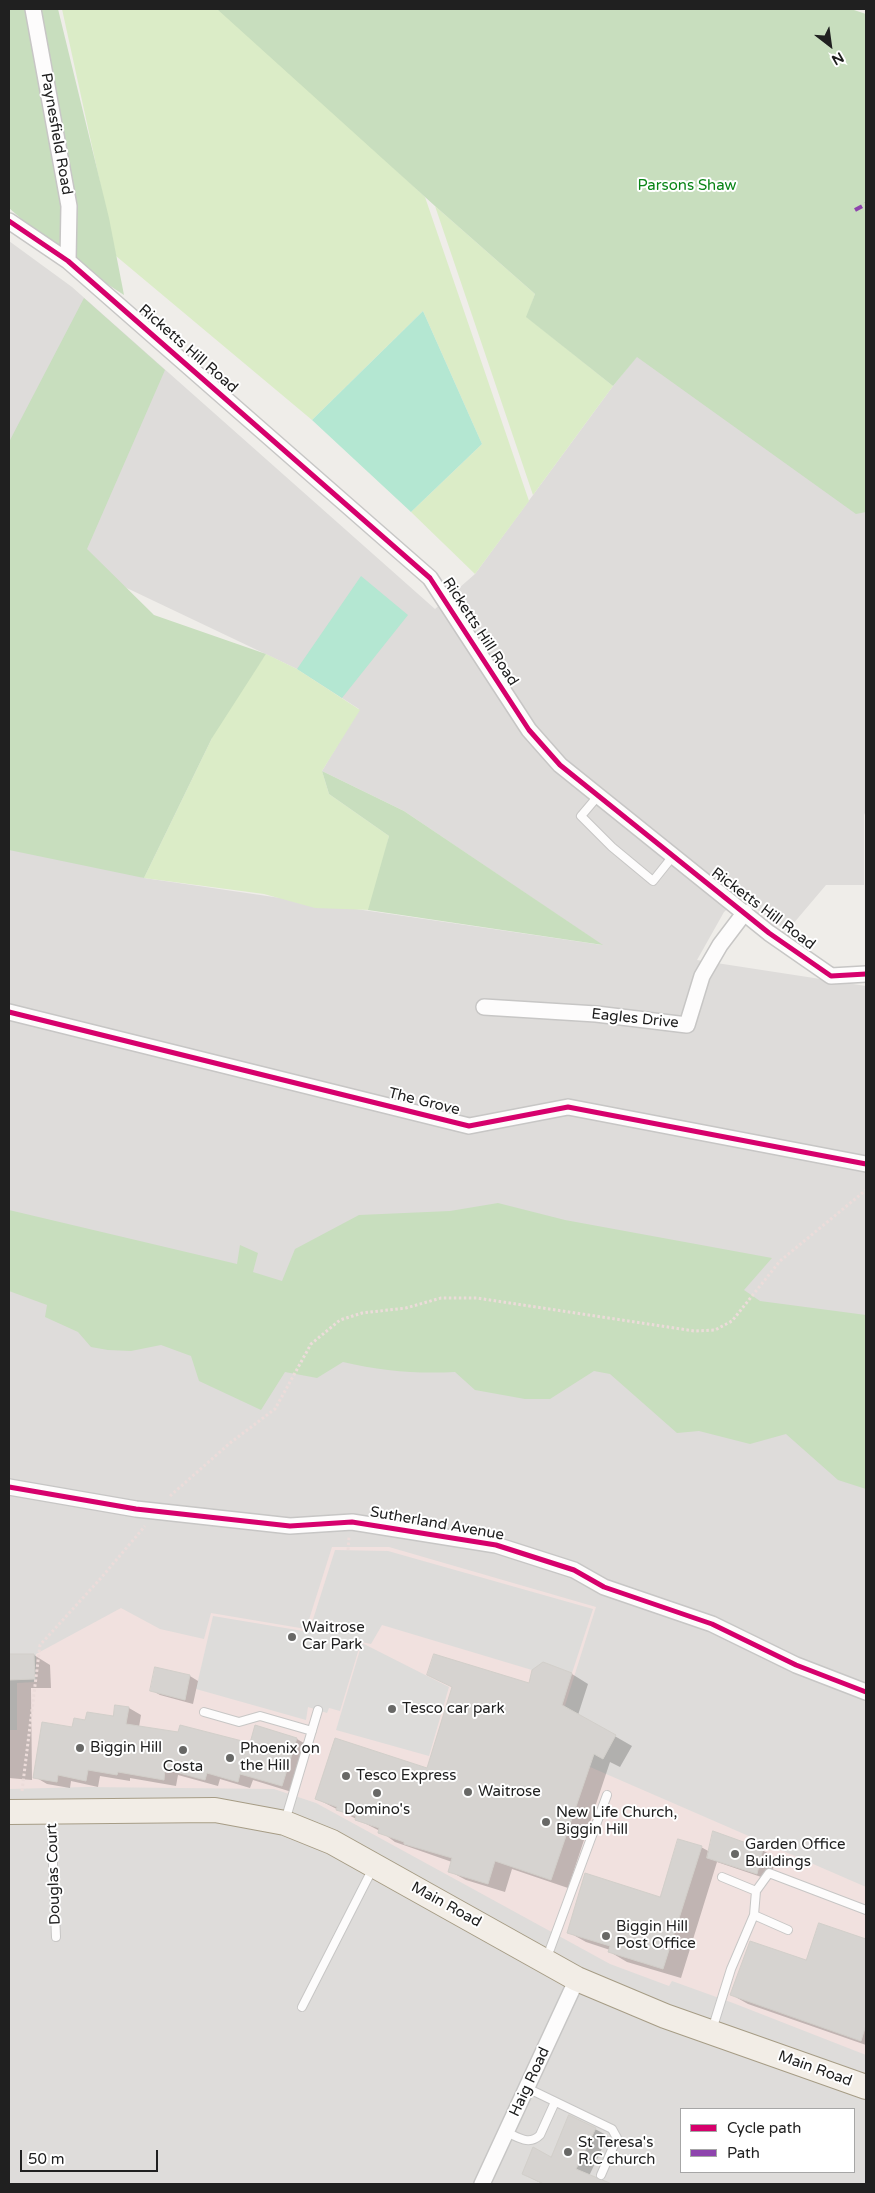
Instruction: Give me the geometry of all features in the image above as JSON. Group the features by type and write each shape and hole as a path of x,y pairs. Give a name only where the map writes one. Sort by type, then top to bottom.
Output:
{"main road":[{"name":"Main Road","path":"14,1812 215,1810 285,1822 332,1842 577,1979 665,2016 866,2087"}],"street":[{"name":"Paynesfield Road","path":"33,9 69,206 68,261"},
{"name":"Ricketts Hill Road","path":"9,221 68,261 430,578 529,730 560,765 769,933 831,976 866,974"},
{"name":"Eagles Drive","path":"484,1007 596,1014 687,1025 702,976 720,945 745,912"},
{"name":"The Grove","path":"9,1012 469,1126 568,1107 866,1164"},
{"name":"Sutherland Avenue","path":"9,1487 155,1511 290,1526 352,1522 496,1544 574,1570 604,1587 712,1624 796,1665 866,1692"},
{"name":"Haig Road","path":"482,2184 577,1979"}],"lane":[{"path":"598,796 581,816 612,847 654,881 672,856"},
{"path":"285,1822 318,1710"},
{"path":"204,1712 239,1722 260,1716 312,1731"},
{"path":"546,1960 607,1795"},
{"name":"Douglas Court","path":"51,1811 56,1937"},
{"path":"302,2007 374,1866"},
{"path":"712,2032 731,1969 754,1915 756,1891 770,1872 866,1910"},
{"path":"722,1877 756,1891"},
{"path":"754,1915 788,1930"},
{"path":"527,2088 612,2128 617,2138 601,2175"},
{"path":"506,2132 527,2141 536,2139 540,2135 555,2102"}],"path":[{"path":"14,1812 40,1645 107,1571 142,1530 155,1511 187,1479 275,1409 311,1344 340,1320 362,1313 406,1308 441,1298 477,1298 694,1331 715,1330 732,1320 780,1260 866,1190"}],"shaded area":[{"path":"9,241 72,287 435,609 475,574 637,356 866,443 866,811 864,815 864,885 826,885 787,931 740,897 724,912 697,960 866,986 866,2184 9,2184 9,834 144,878 602,945 404,811 322,771 359,709 297,669 9,532"},
{"path":"332,1547 389,1547 596,1607 551,1750 866,1887 866,2055 672,1981 669,1986 610,1964 316,1803 274,1789 87,1787 9,1789 9,1730 17,1730 17,1683 36,1682 36,1654 121,1608 160,1629 204,1639 211,1613 306,1629"},
{"name":"Waitrose Car Park","path":"335,1550 388,1551 593,1609 572,1673 544,1663 532,1670 382,1625 371,1644 361,1642 340,1711 329,1708 327,1713 308,1707 306,1720 196,1689 213,1616 309,1632"},
{"name":"Tesco car park","path":"362,1643 449,1687 429,1756 336,1730"}],"green space":[{"path":"9,9 58,9 109,218 124,295 61,254 9,208"},
{"path":"62,9 224,9 425,197 529,501 475,574 411,512 482,444 423,311 312,420 116,256"},
{"name":"Parsons Shaw","path":"217,9 851,9 866,14 866,512 856,514 637,357 613,386 526,317 535,294"},
{"path":"435,206 535,294 527,317 613,386 533,495"},
{"path":"84,298 165,370 87,549 154,615 266,654 212,738 144,878 9,850 9,442"},
{"path":"423,311 482,444 411,512 312,420"},
{"path":"361,576 408,615 342,698 297,669"},
{"path":"266,654 297,669 360,710 322,771 329,794 389,836 372,910 315,908 264,894 144,878 212,738 207,737"},
{"path":"322,771 404,811 603,945 368,910 389,836 329,794"},
{"path":"498,1203 565,1220 772,1258 744,1290 760,1301 866,1315 866,1489 838,1480 786,1434 750,1444 699,1431 677,1433 610,1374 594,1371 550,1399 525,1399 475,1390 455,1372 399,1371 343,1362 317,1378 285,1372 261,1410 199,1381 191,1356 161,1345 131,1351 91,1347 78,1332 45,1317 47,1305 9,1291 9,1210 237,1264 240,1245 258,1253 253,1272 282,1281 295,1249 359,1215 450,1211"}],"building":[{"path":"9,1654 34,1654 35,1679 9,1680"},
{"path":"434,1654 529,1683 532,1670 543,1662 572,1673 562,1705 616,1735 603,1759 594,1754 551,1880 495,1861 488,1884 448,1872 452,1858 404,1844 404,1842 378,1833 379,1828 355,1820 356,1816 336,1810 337,1807 315,1799 335,1738 427,1768 452,1687 427,1675"},
{"path":"155,1667 190,1675 185,1700 150,1691"},
{"path":"115,1705 129,1707 126,1724 178,1732 180,1725 250,1743 255,1725 297,1738 282,1786 240,1774 238,1782 207,1773 205,1780 165,1769 164,1780 118,1772 117,1775 88,1770 86,1781 58,1775 57,1782 33,1778 42,1722 72,1727 74,1718 85,1720 87,1712 113,1716"},
{"name":"Garden Office Buildings","path":"713,1831 763,1849 757,1874 707,1858"},
{"path":"678,1839 702,1846 663,1969 608,1952 610,1946 567,1933 585,1873 660,1897"},
{"path":"819,1923 866,1939 866,2025 861,2041 730,1995 750,1941 806,1960"},
{"name":"St Teresa's R.C church","path":"569,2115 596,2128 576,2169 612,2184 544,2184 522,2174 533,2147 551,2157"}],"marked path":[{"path":"855,210 866,204"}],"cycle path":[{"path":"9,221 68,261 430,578 529,730 560,765 769,933 831,976 866,974"},
{"path":"9,1012 469,1126 568,1107 866,1164"},
{"path":"9,1487 136,1509 290,1526 352,1522 496,1545 574,1570 604,1587 712,1624 796,1665 866,1692"}],"place":[{"name":"Waitrose Car Park","path":"292,1637"},
{"name":"Tesco car park","path":"392,1709"},
{"name":"Biggin Hill","path":"80,1748"},
{"name":"Costa","path":"183,1750"},
{"name":"Phoenix on the Hill","path":"230,1758"},
{"name":"Tesco Express","path":"346,1776"},
{"name":"Waitrose","path":"468,1792"},
{"name":"Domino's","path":"377,1793"},
{"name":"New Life Church, Biggin Hill","path":"546,1822"},
{"name":"Garden Office Buildings","path":"735,1854"},
{"name":"Biggin Hill Post Office","path":"606,1936"},
{"name":"St Teresa's R.C church","path":"568,2152"}]}
